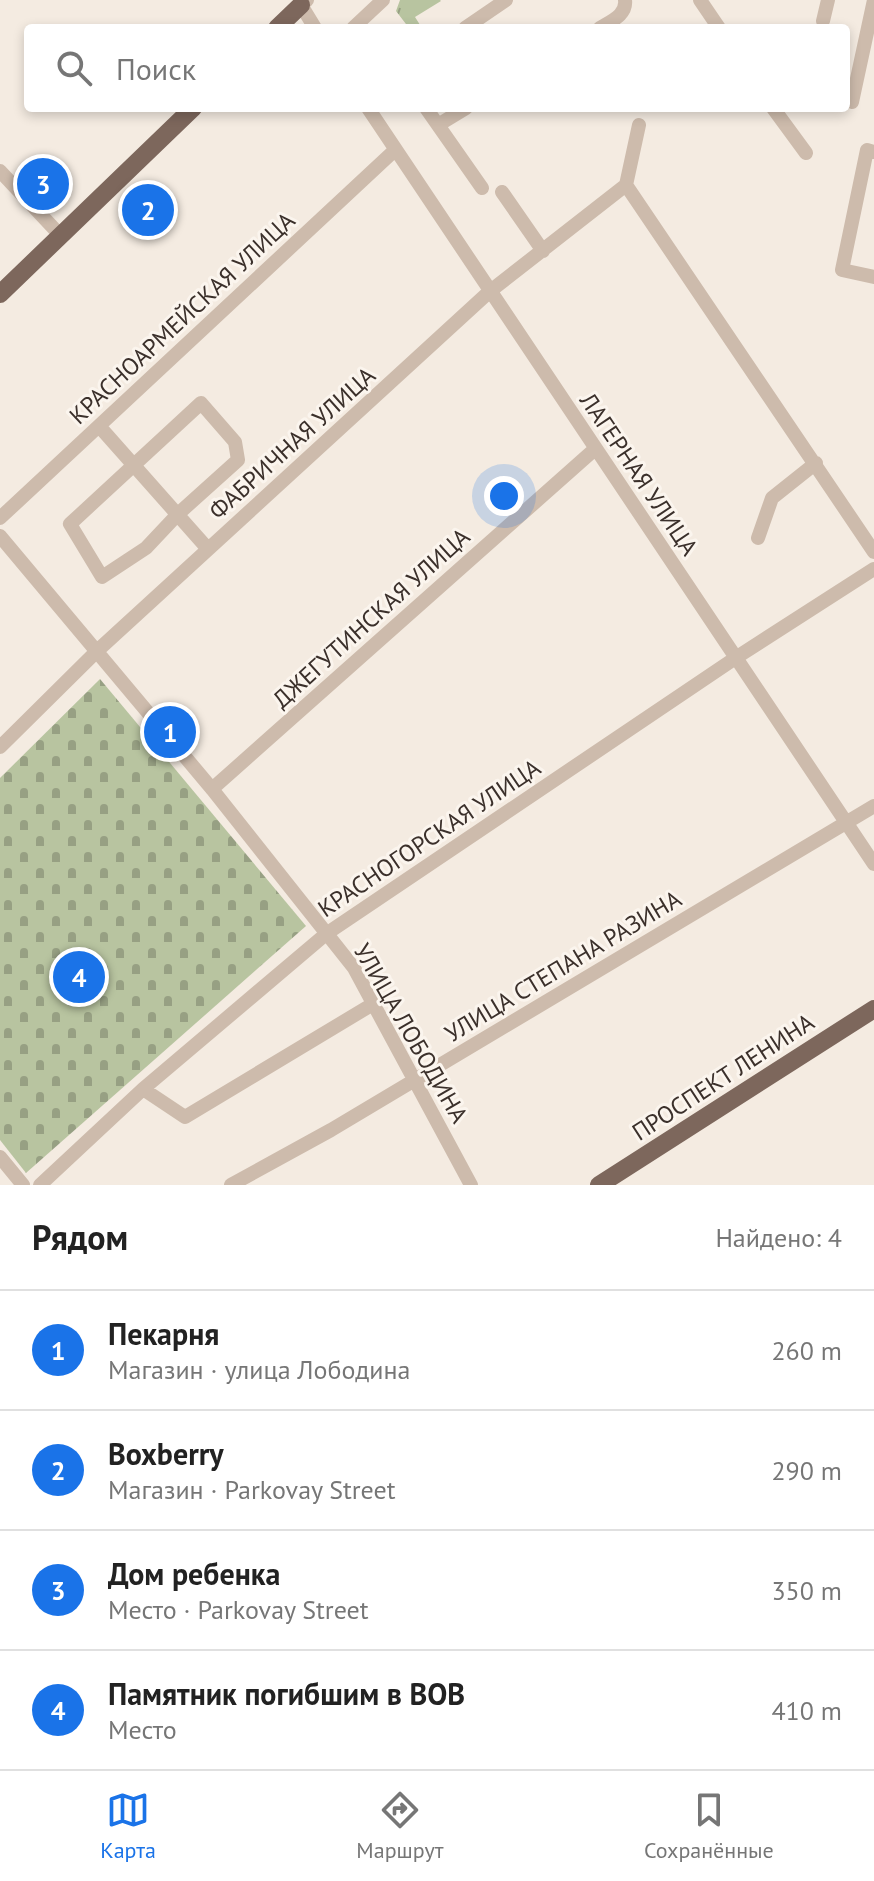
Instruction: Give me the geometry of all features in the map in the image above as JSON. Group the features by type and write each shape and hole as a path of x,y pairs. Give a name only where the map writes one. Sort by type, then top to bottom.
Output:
{"main road":[{"path":"281,24 305,2"},
{"path":"0,294 189,112"},
{"name":"ПРОСПЕКТ ЛЕНИНА","path":"599,1185 874,1009"}],"street":[{"path":"357,24 383,0"},
{"path":"471,24 506,0"},
{"path":"607,24 623,14 625,0"},
{"path":"700,0 716,24"},
{"path":"823,21 828,0"},
{"path":"852,102 874,0"},
{"path":"305,2 313,24"},
{"name":"ЛАГЕРНАЯ УЛИЦА","path":"371,112 874,864"},
{"path":"429,112 482,188"},
{"path":"438,125 459,112"},
{"path":"776,112 806,153"},
{"path":"639,125 626,185 874,552"},
{"name":"КРАСНОАРМЕЙСКАЯ УЛИЦА","path":"0,518 395,150"},
{"path":"874,152 867,150 842,270 874,277"},
{"path":"2,178 60,235"},
{"name":"ФАБРИЧНАЯ УЛИЦА","path":"0,747 97,651 489,292 626,185"},
{"path":"502,192 543,251"},
{"path":"201,403 235,442 238,460 178,514 146,548 102,577 70,524 201,403"},
{"path":"99,426 208,549"},
{"name":"ДЖЕГУТИНСКАЯ УЛИЦА","path":"212,789 595,449"},
{"path":"758,538 772,498 816,463"},
{"name":"УЛИЦА ЛОБОДИНА","path":"0,536 212,789 354,968 471,1185"},
{"name":"КРАСНОГОРСКАЯ УЛИЦА","path":"40,1185 143,1089 326,934 737,657 874,569"},
{"name":"УЛИЦА СТЕПАНА РАЗИНА","path":"231,1185 414,1080 874,806"},
{"path":"143,1089 185,1117 373,1004"},
{"path":"0,1157 23,1185"}],"green space":[{"path":"400,0 441,1 415,17 419,24 406,24 396,11"},
{"path":"100,679 306,926 26,1173 0,1140 0,778"}],"place":[{"name":"Дом ребенка","path":"43,184"},
{"name":"Boxberry","path":"148,210"},
{"name":"Пекарня","path":"170,732"},
{"name":"Памятник погибшим в ВОВ","path":"79,977"}]}
